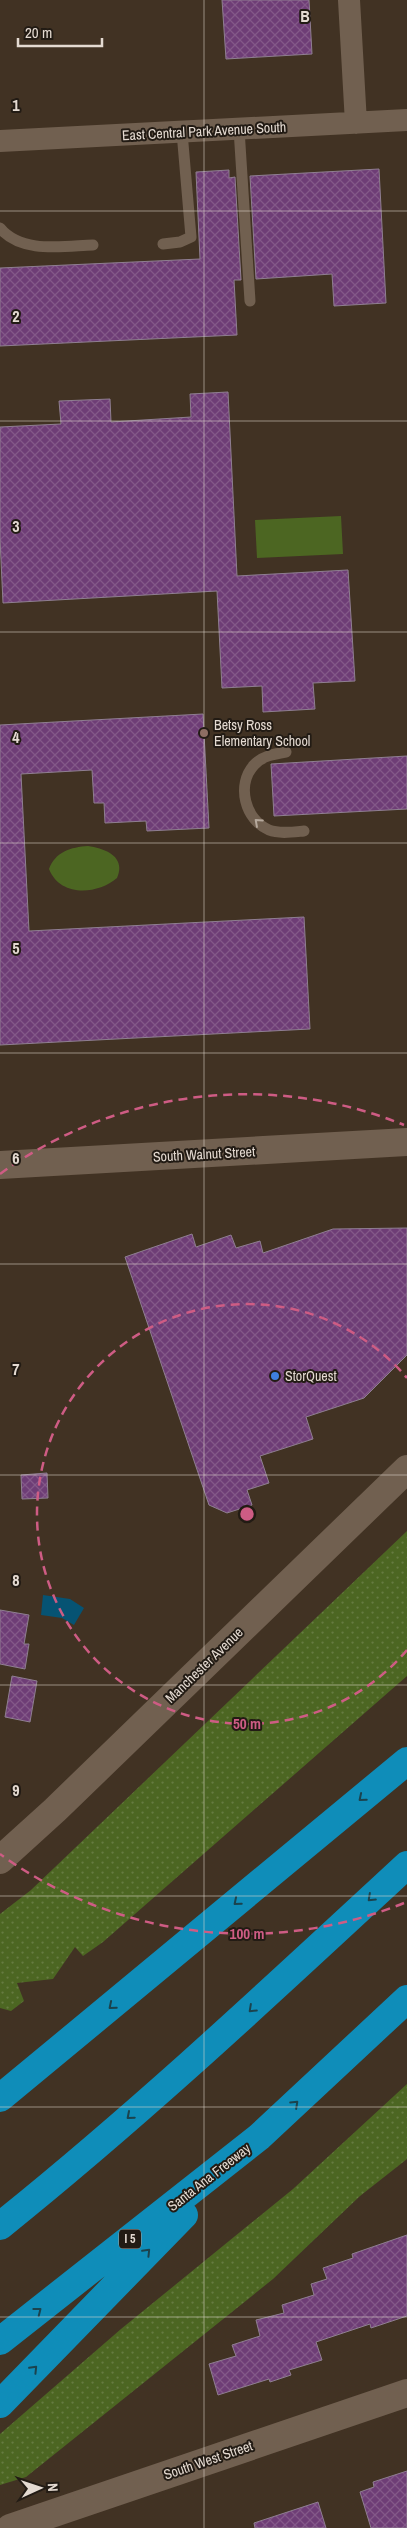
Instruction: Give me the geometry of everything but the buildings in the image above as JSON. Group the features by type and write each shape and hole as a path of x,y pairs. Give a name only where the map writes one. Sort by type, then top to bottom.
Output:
{"highway":[{"path":"6,2090 407,1761"},
{"path":"0,2226 55,2182 211,2047 407,1865"},
{"name":"Santa Ana Freeway","path":"0,2341 259,2137 407,1999"},
{"path":"0,2404 259,2137"}],"street":[{"path":"350,0 356,123"},
{"name":"East Central Park Avenue South","path":"0,141 407,120"},
{"name":"South Walnut Street","path":"0,1165 407,1142"},
{"name":"Manchester Avenue","path":"0,1860 55,1810 407,1469"},
{"name":"South West Street","path":"10,2528 407,2393"}],"lane":[{"path":"238,129 250,301"},
{"path":"164,244 180,242 191,237 182,132"},
{"path":"0,228 5,234 23,244 46,246 93,245"},
{"path":"286,752 268,756 254,765 246,778 244,794 249,812 258,824 271,830 304,831"}],"green space":[{"path":"341,516 343,554 257,558 255,520"},
{"path":"88,846 102,849 117,859 119,871 117,878 109,884 90,890 70,889 61,885 49,869 55,858 70,849"},
{"path":"407,1531 407,1676 103,1942 83,1956 75,1947 53,1979 17,1983 24,2001 11,2011 0,2008 0,1914 31,1890"},
{"path":"407,2084 407,2159 360,2196 273,2279 26,2477 0,2485 0,2434 121,2329 293,2189"}],"water":[{"path":"43,1595 70,1599 84,1608 74,1625 62,1618 41,1615"}],"place":[{"name":"Betsy Ross Elementary School","path":"204,733"},
{"name":"StorQuest","path":"275,1376"}]}
